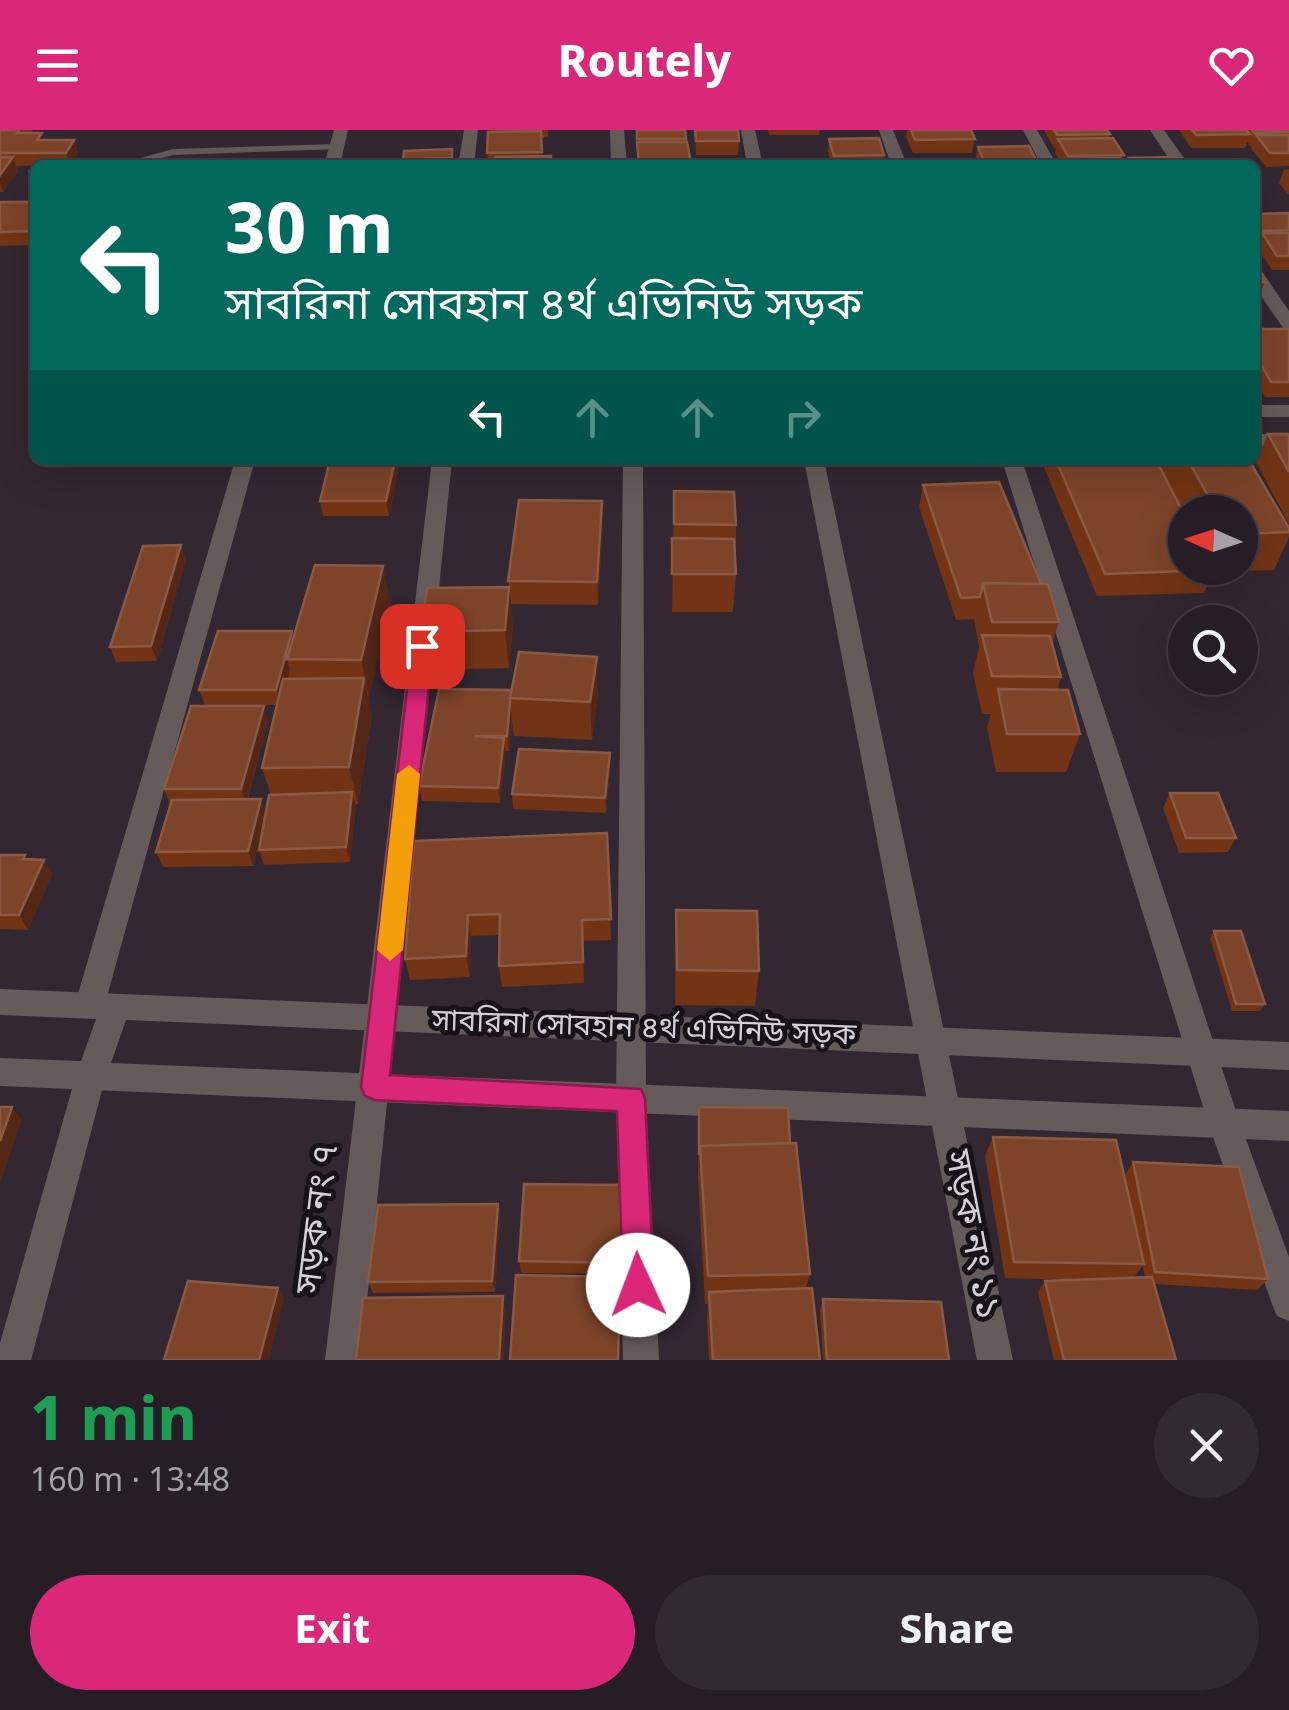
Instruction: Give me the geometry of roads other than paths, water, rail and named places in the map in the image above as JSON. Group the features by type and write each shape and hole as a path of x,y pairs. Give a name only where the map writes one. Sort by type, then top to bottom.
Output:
{"street":[{"path":"333,160 342,130"},
{"path":"467,160 471,130"},
{"path":"616,130 619,160"},
{"path":"748,130 754,160"},
{"path":"886,130 897,160"},
{"path":"1030,130 1046,160"},
{"path":"1157,130 1178,160"},
{"path":"1260,281 1289,324"},
{"path":"1260,411 1289,411"},
{"path":"1260,440 1289,440"},
{"path":"13,1360 91,1076 103,1005 244,465"},
{"name":"সড়ক নং ৭","path":"343,1360 441,465"},
{"path":"632,465 631,1098 641,1360"},
{"name":"সড়ক নং ১১","path":"815,465 995,1360"},
{"path":"1014,465 1224,1123 1289,1304"},
{"name":"সাবরিনা সোবহান ৪র্থ এভিনিউ সড়ক","path":"0,1002 1289,1056"},
{"path":"0,1072 1289,1126"}],"lane":[{"path":"141,160 173,152 337,147"}]}
